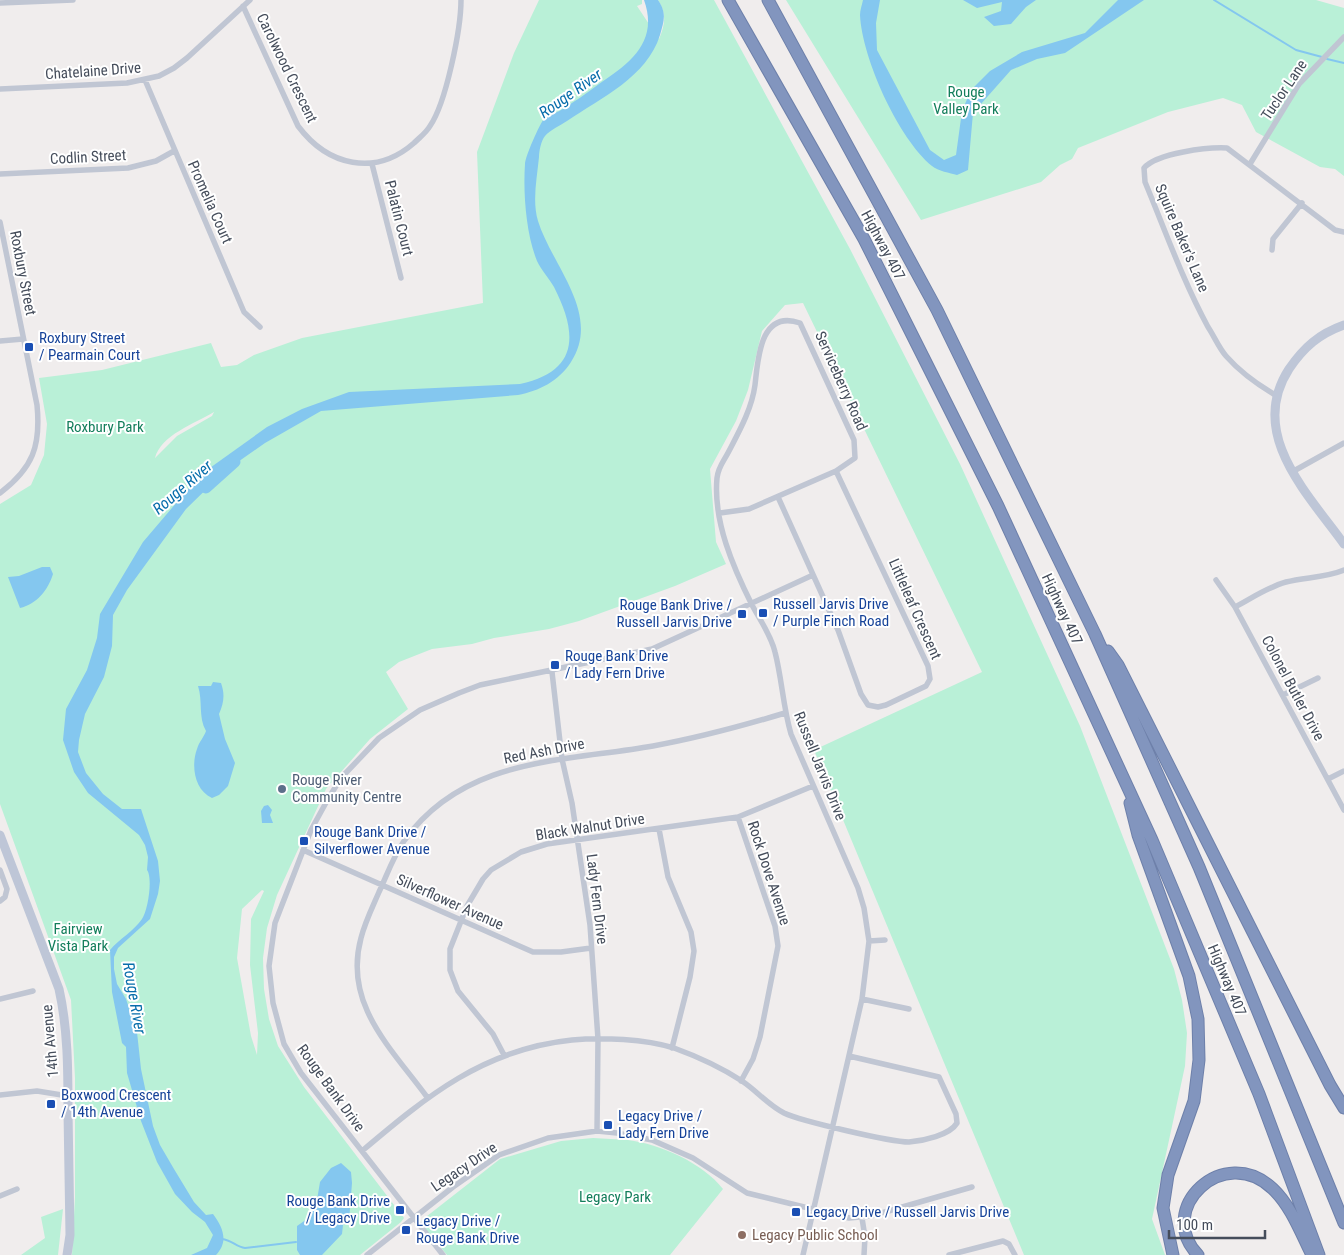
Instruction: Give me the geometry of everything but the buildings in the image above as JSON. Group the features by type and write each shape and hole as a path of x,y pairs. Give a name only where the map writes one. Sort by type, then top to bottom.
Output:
{"highway":[{"name":"Highway 407","path":"768,0 937,310 1095,634 1199,867 1344,1223"},
{"name":"Highway 407","path":"730,4 864,238 998,506 1123,775 1259,1094 1319,1255"},
{"path":"1095,634 1118,665 1330,1085 1344,1108"},
{"path":"1123,775 1138,835 1189,976 1198,1019 1199,1060 1194,1101 1168,1175 1163,1208 1173,1255"},
{"path":"1198,1255 1186,1236 1184,1216 1193,1195 1208,1180 1230,1171 1253,1175 1273,1189 1288,1208 1312,1255"}],"main road":[{"path":"1344,325 1317,337 1305,347 1284,378 1277,396 1275,420 1278,444 1292,472 1344,544"},
{"name":"14th Avenue","path":"0,835 59,989 66,1028 70,1235 67,1255"}],"street":[{"path":"0,3 73,0"},
{"name":"Chatelaine Drive","path":"0,89 127,83 145,80 174,68 250,0"},
{"path":"372,164 406,149 431,126 444,90 454,45 460,0"},
{"name":"Carolwood Crescent","path":"243,6 298,126 306,136 334,157 352,162 372,164"},
{"name":"Tuclor Lane","path":"1250,164 1299,84 1344,36"},
{"name":"Promelia Court","path":"145,80 244,312 260,327"},
{"name":"Squire Baker's Lane","path":"1277,396 1256,384 1225,355 1196,306 1145,182 1144,168 1149,162 1213,147 1227,148 1302,203 1335,230 1344,232"},
{"name":"Codlin Street","path":"0,174 128,168 156,161 174,151"},
{"name":"Palatin Court","path":"372,164 402,278"},
{"path":"1272,250 1273,239 1302,203"},
{"name":"Roxbury Street","path":"0,222 37,405 38,439 35,451 23,472 0,493"},
{"path":"0,258 7,257"},
{"name":"Russell Jarvis Drive","path":"800,323 793,321 775,325 763,338 753,397 747,415 728,454 720,463 716,490 722,536 775,652 785,713 813,786 858,888 868,923 869,942 862,998 803,1255"},
{"name":"Serviceberry Road","path":"800,323 854,440 855,458 836,471"},
{"path":"0,342 23,339"},
{"path":"1292,472 1344,443"},
{"path":"720,513 750,509 778,497 801,484 836,471"},
{"name":"Littleleaf Crescent","path":"778,497 838,630 861,694 868,705 878,707 886,705 926,686 930,679 928,666 836,471"},
{"path":"1236,607 1274,586 1324,577 1344,570"},
{"name":"Rouge Bank Drive","path":"443,1255 298,1067 284,1044 273,1003 269,978 272,937 303,850 328,799 342,778 379,738 420,710 480,686 652,649 814,575"},
{"name":"Colonel Butler Drive","path":"1216,580 1236,607 1344,810"},
{"name":"Lady Fern Drive","path":"552,672 562,759 577,841 591,948 598,1039 597,1132"},
{"path":"1283,695 1318,678"},
{"name":"Red Ash Drive","path":"427,1098 369,1018 357,982 357,956 361,938 382,885 404,840 424,817 447,799 486,777 512,768 674,742 785,713"},
{"path":"1328,780 1344,771"},
{"name":"Black Walnut Drive","path":"504,1055 493,1034 458,991 450,970 450,949 476,890 491,870 521,852 547,844 738,817 813,786"},
{"name":"Rock Dove Avenue","path":"738,817 775,926 778,946 760,1037 753,1059 741,1081"},
{"path":"659,829 668,877 691,932 694,951 690,977 672,1048"},
{"name":"Silverflower Avenue","path":"303,850 533,952 560,952 591,948"},
{"path":"0,870 6,889 5,897 0,901"},
{"path":"869,942 885,940"},
{"path":"0,999 34,991"},
{"path":"862,998 909,1009"},
{"path":"362,1151 427,1098 477,1066 504,1055 572,1040 598,1039 640,1042 672,1048 741,1081 787,1114 906,1142 942,1134 950,1130 957,1123 956,1114 939,1077 849,1056"},
{"path":"0,1095 37,1092 68,1096"},
{"name":"Legacy Drive","path":"367,1255 413,1218 499,1155 548,1138 597,1132 633,1136 670,1146 693,1158 746,1193 849,1218 862,1218"},
{"path":"864,1255 865,1237 862,1218 972,1187"},
{"path":"0,1196 17,1189"},
{"path":"949,1255 1002,1241 1010,1244 1015,1255"}],"green space":[{"path":"539,0 642,0 642,4 637,6 659,39 663,29 664,15 658,0 714,0 850,249 960,464 1080,726 1174,969 1182,1000 1187,1033 1185,1066 1152,1219 1165,1255 1024,1255 814,750 982,672 803,303 785,305 762,331 748,390 736,421 710,469 716,542 726,564 675,586 579,621 549,629 494,638 472,644 432,649 399,662 386,672 408,709 370,739 326,789 277,895 267,928 263,958 264,989 269,1019 278,1046 304,1087 404,1218 401,1222 360,1255 72,1255 75,1197 75,1078 71,1000 0,804 0,504 31,485 44,455 47,424 39,378 102,370 211,343 221,367 237,365 254,355 302,338 483,303 477,152 514,53","holes":["214,412 212,416 177,436 155,458 158,450 171,437","262,890 264,891 251,919 250,965 258,1033 257,1055 251,1036 237,958 242,909"]},
{"name":"Rouge Valley Park","path":"786,0 1316,0 1344,8 1344,176 1335,169 1320,167 1256,132 1242,105 1223,98 1168,112 1078,148 1072,159 1060,165 1041,182 921,220"},
{"name":"Legacy Park","path":"593,1138 628,1140 667,1150 693,1163 723,1189 670,1255 447,1255 423,1226 422,1220 500,1159 561,1141"},
{"path":"63,1209 58,1255 21,1255 45,1238 41,1217"}],"water":[{"path":"644,0 658,0 663,9 664,17 654,50 645,63 634,75 608,95 550,132 541,143 536,181 536,213 545,238 571,290 578,308 581,326 579,344 571,362 561,375 533,391 518,395 321,411 265,443 225,471 186,509 127,590 113,615 112,646 104,677 85,714 78,752 86,773 103,794 122,809 141,809 158,861 160,881 150,919 118,948 114,957 114,969 117,984 126,999 137,1032 141,1069 153,1126 160,1145 194,1202 206,1215 213,1214 222,1229 222,1245 216,1255 191,1255 207,1248 213,1235 205,1222 192,1212 175,1194 157,1162 141,1121 127,1073 126,1047 122,1043 112,992 110,950 135,927 144,915 150,887 147,870 148,857 145,845 139,835 88,793 74,772 63,740 66,709 87,670 97,638 100,614 143,542 200,475 267,427 302,409 349,392 520,384 539,378 554,370 563,360 568,348 567,320 554,287 539,264 530,239 525,200 524,175 526,160 533,140 544,119 571,104 610,76 639,50 648,28 648,15"},
{"path":"863,0 880,0 876,23 877,50 930,150 944,160 956,155 962,111 971,90 990,71 1022,52 1085,33 1118,0 1144,0 1065,53 1037,59 1011,70 973,113 968,170 957,175 941,171 932,166 919,153 895,117 884,96 867,53 860,15"},
{"path":"963,0 1036,0 1026,7 1011,24 994,26 984,17 1001,11 1002,2 977,8"},
{"path":"42,567 50,567 53,574 48,586 37,600 20,608 8,577 19,576"},
{"path":"213,682 221,683 223,698 219,714 225,739 235,763 228,786 219,795 212,798 201,789 198,783 195,776 194,762 198,746 206,731 202,720 198,686 211,686"},
{"path":"268,805 272,810 270,815 273,823 262,823 261,811 264,806"},
{"path":"341,1163 351,1172 349,1221 343,1225 342,1234 322,1255 300,1255 297,1250 297,1226 307,1219 316,1206 320,1182 331,1168"}],"waterway":[{"path":"1214,0 1296,50 1322,57"},
{"path":"1327,59 1344,63"},
{"name":"Rouge River","path":"206,488 235,462"},
{"path":"222,1239 245,1248 296,1242"}],"place":[{"name":"Roxbury Street / Pearmain Court","path":"29,347"},
{"name":"Russell Jarvis Drive / Purple Finch Road","path":"763,613"},
{"name":"Rouge Bank Drive / Russell Jarvis Drive","path":"742,614"},
{"name":"Rouge Bank Drive / Lady Fern Drive","path":"555,665"},
{"name":"Rouge River Community Centre","path":"282,789"},
{"name":"Rouge Bank Drive / Silverflower Avenue","path":"304,841"},
{"name":"Boxwood Crescent / 14th Avenue","path":"51,1104"},
{"name":"Legacy Drive / Lady Fern Drive","path":"608,1125"},
{"name":"Rouge Bank Drive / Legacy Drive","path":"400,1210"},
{"name":"Legacy Drive / Russell Jarvis Drive","path":"796,1212"},
{"name":"Legacy Drive / Rouge Bank Drive","path":"406,1230"},
{"name":"Legacy Public School","path":"742,1235"}],"park label":[{"name":"Roxbury Park","path":"105,427"},
{"name":"Fairview Vista Park","path":"78,938"}]}
